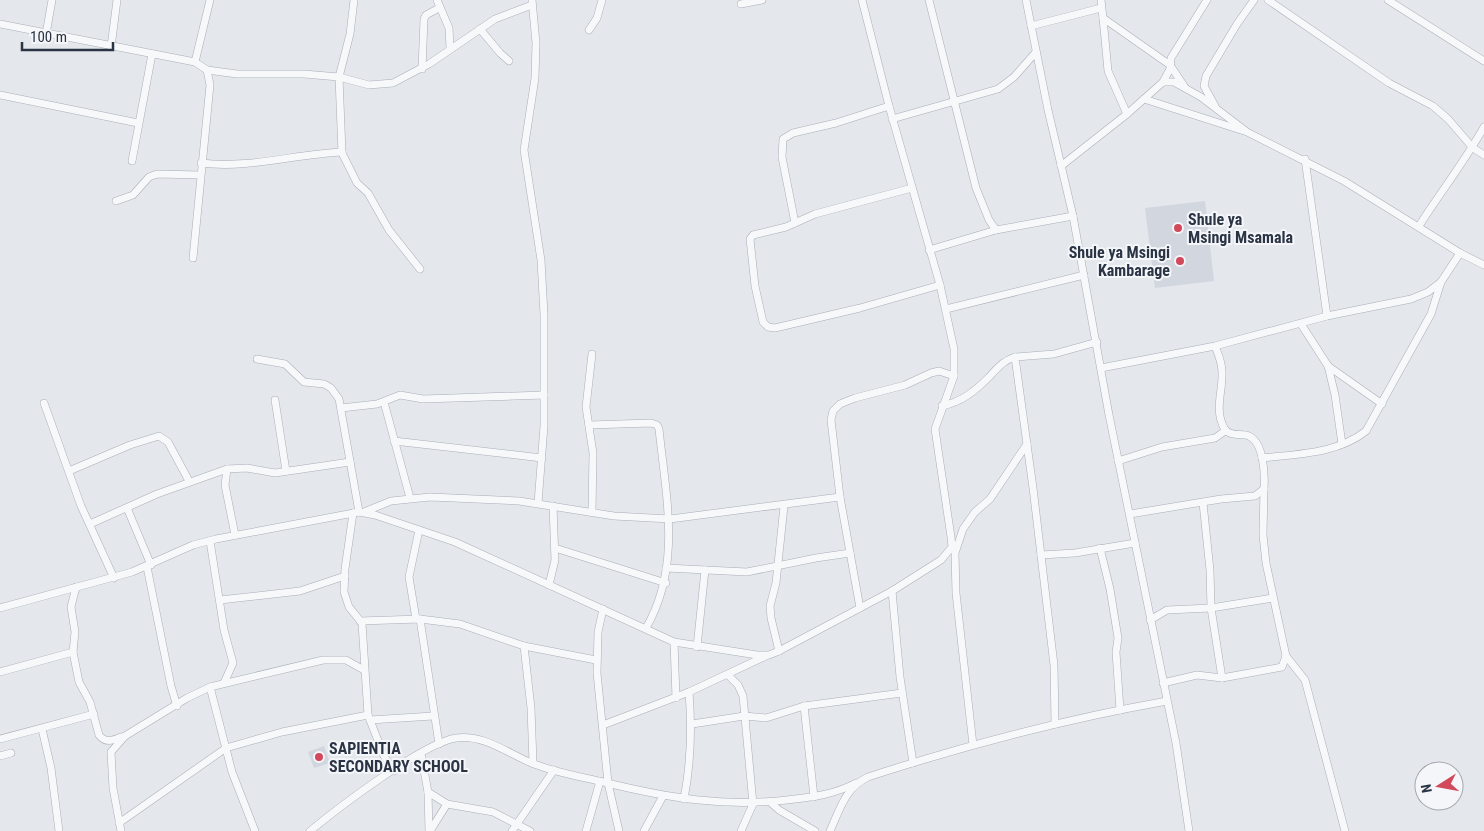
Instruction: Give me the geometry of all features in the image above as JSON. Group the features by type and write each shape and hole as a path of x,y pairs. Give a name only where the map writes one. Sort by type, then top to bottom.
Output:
{"street":[{"path":"46,34 52,0"},
{"path":"111,47 117,0"},
{"path":"195,62 210,0"},
{"path":"354,0 350,34 340,78 342,152 346,165 357,183 368,193 389,230 420,269"},
{"path":"437,0 449,28 450,48"},
{"path":"589,30 597,18 602,0"},
{"path":"740,4 762,0"},
{"path":"603,725 676,698 779,651 892,591 942,560 952,547 934,429 954,376 954,349 940,285 892,119 862,0"},
{"path":"929,0 976,188 989,220 996,230"},
{"path":"1026,0 1073,216 1118,461 1176,743 1189,831"},
{"path":"1062,166 1144,100 1163,82 1170,70 1176,50 1207,0"},
{"path":"1218,111 1204,86 1206,76 1237,24 1254,0"},
{"path":"1268,0 1389,83 1432,106 1448,119 1473,148 1484,155"},
{"path":"1388,0 1484,60"},
{"path":"0,24 195,62 207,70 237,74 304,74 340,78 380,86 393,83 422,69 450,48 495,19 532,3 536,43 535,78 524,150 541,260 544,315 542,458 538,503"},
{"path":"1031,26 1101,4 1108,71 1127,114"},
{"path":"422,69 424,19 426,15 439,8"},
{"path":"1103,18 1170,65 1184,86"},
{"path":"480,29 500,54 509,61"},
{"path":"892,119 955,103 998,89 1006,84 1036,52"},
{"path":"132,161 152,54"},
{"path":"193,258 210,85 207,70"},
{"path":"1163,82 1174,82 1184,86 1247,132 1305,159 1419,226 1460,253 1484,265"},
{"path":"0,95 138,123"},
{"path":"1144,100 1230,129 1247,132"},
{"path":"795,223 782,157 783,139 787,135 836,124 889,106"},
{"path":"1419,226 1444,186 1473,148 1484,127"},
{"path":"201,163 245,164 313,154 342,152"},
{"path":"1305,159 1327,316"},
{"path":"116,201 133,195 149,177 157,174 200,176"},
{"path":"912,188 815,214 795,223 758,233 750,239 763,322 768,327 775,328 860,308 940,285"},
{"path":"929,250 996,230 1073,216"},
{"path":"1262,458 1324,450 1356,439 1366,431 1431,314 1441,282 1460,253"},
{"path":"946,309 1084,275"},
{"path":"1101,368 1215,346 1327,316 1411,299 1428,292 1441,282"},
{"path":"1301,324 1328,366 1336,395 1342,444"},
{"path":"942,406 962,399 984,382 1002,362 1015,357 1054,354 1096,342"},
{"path":"1215,346 1222,372 1218,402 1225,431"},
{"path":"592,354 586,407 593,453 592,512"},
{"path":"1015,357 1054,665 1055,724"},
{"path":"257,359 285,364 304,382 324,384 331,388 339,399 358,512 345,576 346,603 360,621 369,718 384,756 394,771"},
{"path":"1328,366 1382,404"},
{"path":"860,608 840,497 831,420 833,411 840,404 871,393 905,385 931,373 938,371 954,376"},
{"path":"340,408 384,402 400,395 423,399 544,395"},
{"path":"275,400 286,471"},
{"path":"384,402 410,498"},
{"path":"44,403 90,524 114,578"},
{"path":"589,425 651,423 657,425 670,519 666,582 656,612 646,628"},
{"path":"1118,461 1169,446 1215,438 1225,431 1248,436 1255,440 1262,458 1264,489 1263,535 1273,598 1286,656 1305,680 1345,831"},
{"path":"69,471 130,445 159,436 168,442 189,481"},
{"path":"394,441 542,458"},
{"path":"973,745 956,592 955,553 963,529 975,512 990,499 1027,444"},
{"path":"90,524 189,481 227,469 247,468 275,473 350,462"},
{"path":"227,469 225,485 235,535"},
{"path":"1130,514 1221,499 1255,496 1264,489"},
{"path":"0,608 114,578 149,566 193,545 235,535 358,512 391,501 410,498 519,501 614,516 670,519 784,506 840,497"},
{"path":"1203,503 1210,570 1211,608 1222,678"},
{"path":"549,585 555,560 553,506"},
{"path":"779,651 770,606 778,566 784,506"},
{"path":"127,508 149,566 171,686 177,706"},
{"path":"358,512 455,542 674,642 742,654 769,655"},
{"path":"419,530 409,575 418,618 438,744"},
{"path":"210,541 224,630 233,663 224,683"},
{"path":"1041,555 1135,543"},
{"path":"555,548 666,582"},
{"path":"1100,548 1110,589 1118,638 1116,652 1120,710"},
{"path":"666,568 747,572 850,554"},
{"path":"697,647 705,570"},
{"path":"220,600 300,591 345,576"},
{"path":"76,587 70,607 75,632 73,652 79,682 94,714 97,731 111,752 113,788 120,827 226,748 282,732 369,718 433,716"},
{"path":"892,591 902,693 913,763"},
{"path":"1150,620 1167,610 1211,608 1273,598"},
{"path":"603,609 598,632 596,660 603,725 604,782 619,831"},
{"path":"360,621 418,618 460,624 524,646 596,660"},
{"path":"674,642 676,698"},
{"path":"524,646 531,708 533,763"},
{"path":"0,672 73,652"},
{"path":"1282,667 1286,656"},
{"path":"102,739 114,740 125,736 210,687 224,683 323,660 346,660 364,670"},
{"path":"1163,683 1197,675 1222,678 1282,667 1297,668"},
{"path":"728,674 741,691 753,804 741,831"},
{"path":"210,687 234,779 255,831"},
{"path":"684,799 691,752 692,724 689,692"},
{"path":"692,724 744,716 766,718 804,706 902,693"},
{"path":"310,831 357,795 394,771 438,744 455,738 469,737 483,740 533,763 554,770 663,796 753,804 814,797 838,792 856,783 913,763 973,745 1055,724 1167,700"},
{"path":"804,706 814,797"},
{"path":"0,738 42,729 94,714"},
{"path":"42,729 54,782 59,831"},
{"path":"111,752 125,736"},
{"path":"0,756 11,753"},
{"path":"421,754 428,792 429,831"},
{"path":"512,831 554,770"},
{"path":"586,831 604,782"},
{"path":"830,831 849,790 856,783"},
{"path":"428,792 447,804 493,812 530,831"},
{"path":"644,831 663,796"},
{"path":"770,802 779,810 816,831"},
{"path":"429,831 447,804"}],"shaded area":[{"path":"1205,201 1214,281 1155,288 1145,208"},
{"name":"SAPIENTIA SECONDARY SCHOOL","path":"324,746 330,763 314,768 308,752"}],"place":[{"name":"Shule ya Msingi Msamala","path":"1178,228"},
{"name":"Shule ya Msingi Kambarage","path":"1180,261"},
{"name":"SAPIENTIA SECONDARY SCHOOL","path":"319,757"}]}
